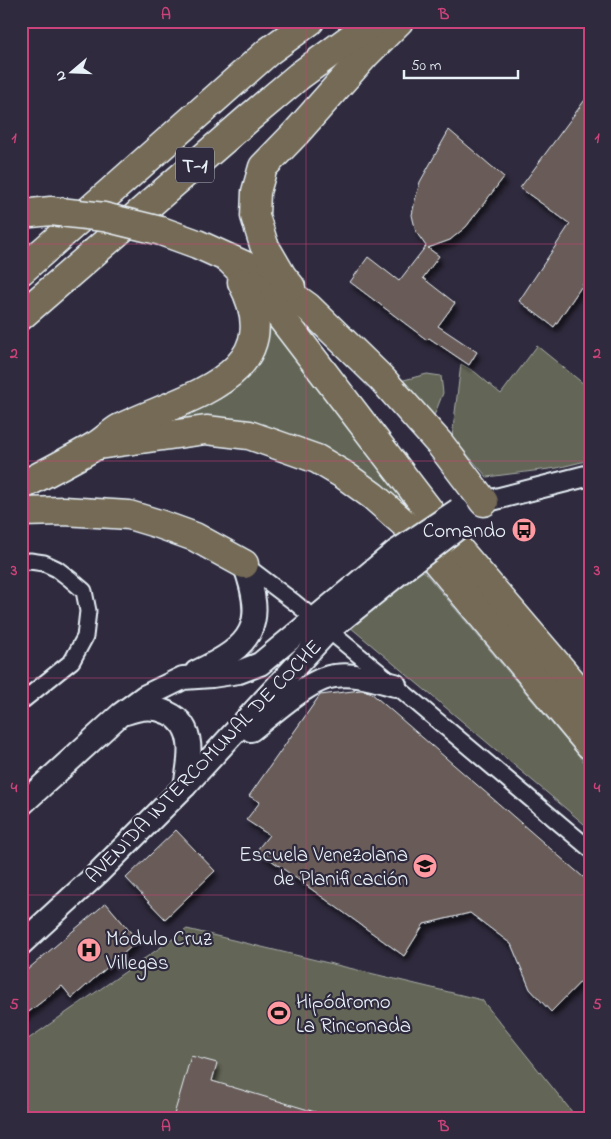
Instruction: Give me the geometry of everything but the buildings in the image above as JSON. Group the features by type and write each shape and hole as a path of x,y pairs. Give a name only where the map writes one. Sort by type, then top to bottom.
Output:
{"highway":[{"name":"T-1","path":"21,271 269,51 310,21"},
{"name":"T-1","path":"21,316 299,76 374,21"},
{"path":"399,21 366,54 263,167 256,192 255,216 264,245 282,276 308,307 382,379 440,444 484,502"},
{"path":"21,214 51,211 104,217 161,231 197,244 259,272 308,307"},
{"path":"21,486 98,445 119,429 182,402 206,389 235,370 243,362 251,351 255,332 255,315 250,298 229,259"},
{"path":"229,259 261,291 460,551 590,703"},
{"path":"98,445 206,430 249,435 317,459 344,475 373,496 407,526 590,745"},
{"path":"21,512 64,511 129,515 195,537 244,564"}],"main road":[{"name":"AVENIDA INTERCOMUNAL DE COCHE","path":"21,805 121,714 144,697 183,678 238,672 260,664 321,626 400,560 484,502"},
{"path":"183,678 218,662 237,649 248,637 254,624 255,613 252,584 244,564"},
{"name":"AVENIDA INTERCOMUNAL DE COCHE","path":"21,944 96,874 185,786 220,748 321,626"},
{"path":"220,748 247,733 313,683 323,679 334,676 357,676 395,685"},
{"path":"121,714 137,709 152,708 175,716 183,723 188,735 189,749 189,763 185,786"}],"street":[{"path":"484,502 590,475"},
{"path":"21,562 44,563 70,578 84,591 88,611 86,637 72,661 21,702"},
{"path":"244,564 294,602 395,685 590,850"}],"green space":[{"path":"262,305 420,518 363,473 169,426 167,415 207,398"},
{"path":"537,346 590,389 590,460 557,468 487,477 452,437 461,364 475,372 501,394"},
{"path":"427,374 441,376 443,393 432,421 396,382"},
{"path":"421,568 590,769 590,829 350,627"},
{"name":"Hipódromo La Rinconada","path":"187,929 482,1000 577,1118 21,1118 21,1044"}],"place":[{"name":"Comando","path":"524,530"},
{"name":"Escuela Venezolana de Planificación","path":"425,866"},
{"name":"Módulo Cruz Villegas","path":"89,950"},
{"name":"Hipódromo La Rinconada","path":"279,1013"}]}
